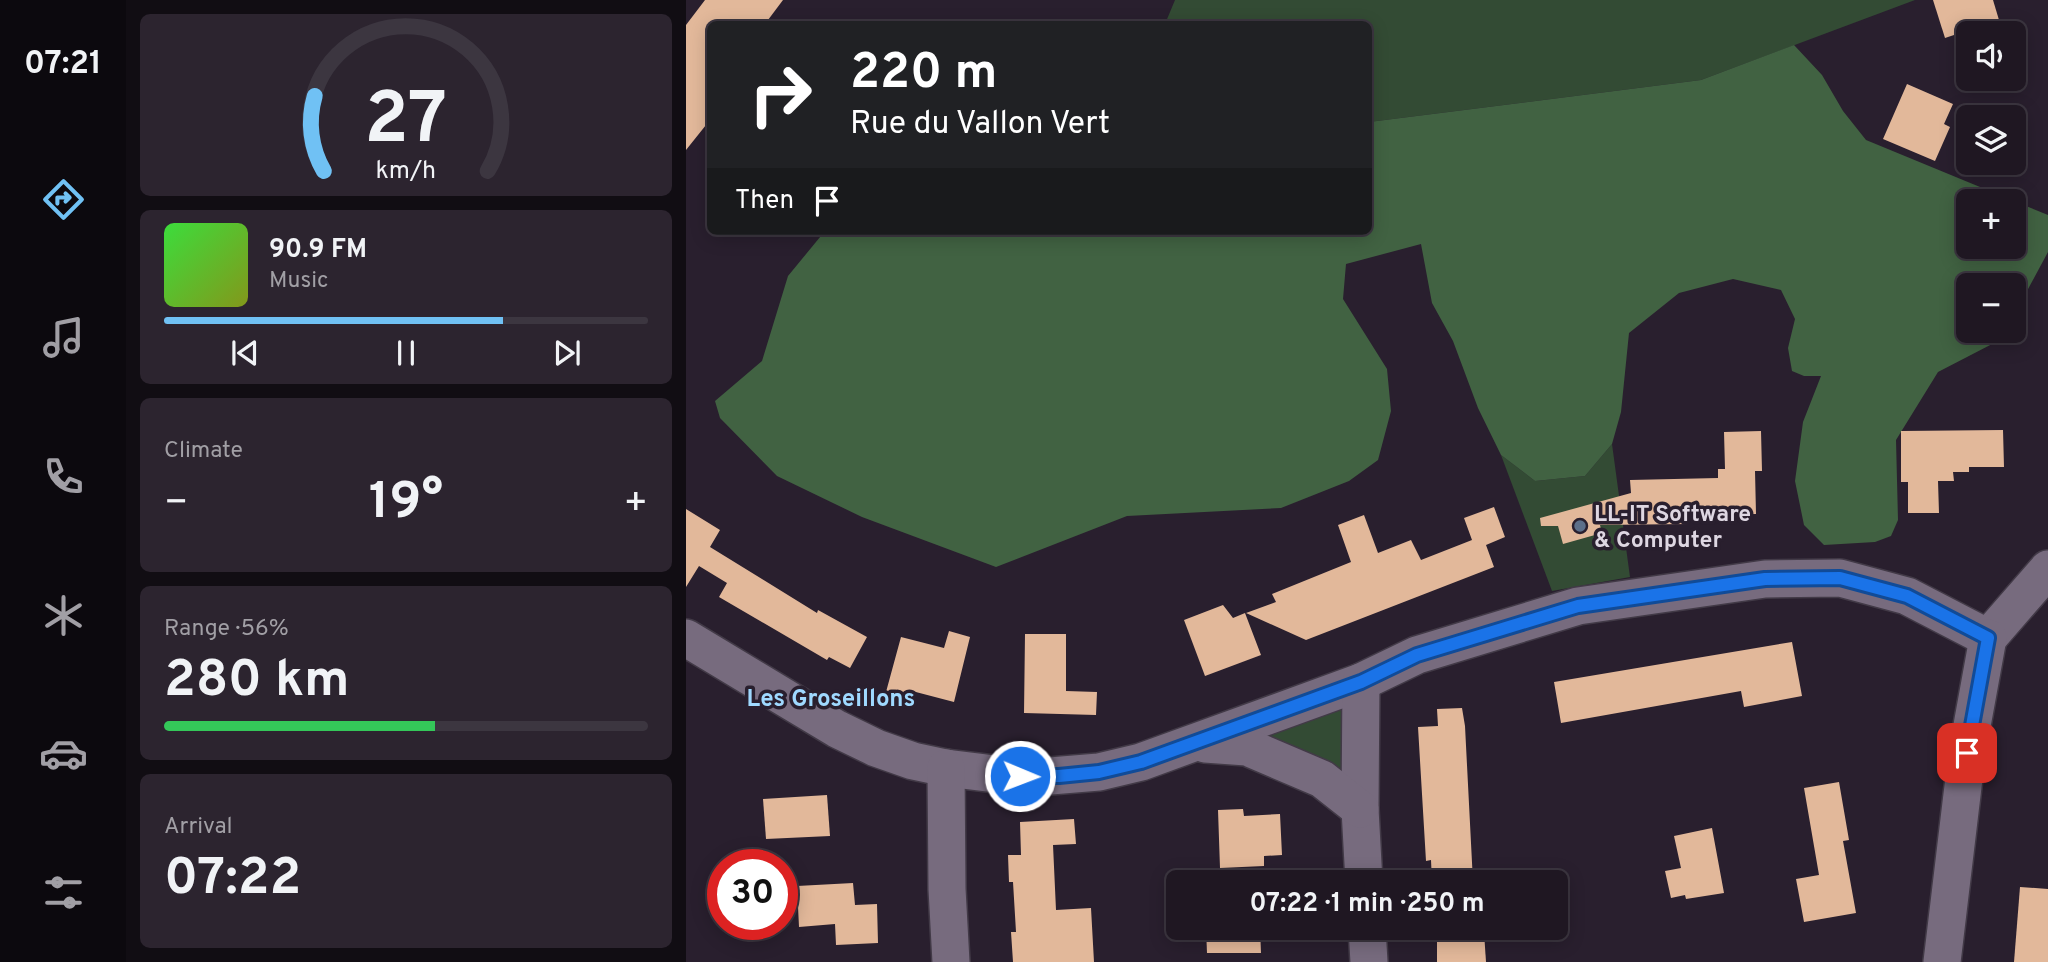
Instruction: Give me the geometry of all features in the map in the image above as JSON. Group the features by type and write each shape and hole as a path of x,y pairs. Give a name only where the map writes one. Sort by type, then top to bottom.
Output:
{"street":[{"path":"1941,962 1967,753 1988,638 2048,569"},
{"path":"686,638 837,729 876,748 913,761 946,768 1003,775 1059,776 1099,772 1141,762 1361,682 1417,655 1578,606 1765,579 1840,578 1907,596 1988,638"},
{"path":"1361,682 1360,809 1363,870"},
{"path":"1193,744 1247,747 1322,779 1360,809"},
{"path":"946,768 947,889 951,962"},
{"path":"1368,940 1369,962"}],"green space":[{"path":"1175,0 1915,0 1701,80 1372,122 1372,21 1166,21"},
{"path":"1794,45 1822,75 1843,111 1866,140 1985,189 1956,189 1956,259 2026,259 2026,206 2048,215 2048,252 2026,293 2026,273 1956,273 1956,343 1994,343 1938,372 1896,440 1898,520 1891,536 1875,542 1824,545 1804,525 1795,481 1803,422 1821,376 1804,376 1792,371 1788,348 1795,319 1781,290 1733,279 1679,293 1629,333 1621,412 1612,444 1585,476 1535,481 1501,455 1478,408 1453,341 1432,303 1421,244 1346,264 1343,299 1387,369 1391,411 1378,460 1349,481 1281,508 1127,516 996,567 862,517 777,476 720,418 715,401 762,361 788,276 822,235 1372,235 1372,122 1701,80"},
{"path":"1612,444 1630,577 1552,591 1501,455 1535,481 1585,476"},
{"path":"1327,695 1348,709 1342,777 1251,732"}],"building":[{"path":"705,0 783,0 767,21 707,21 707,124 686,150 686,25"},
{"path":"1933,0 1993,0 1999,20 1956,21 1956,34 1945,38"},
{"path":"1907,84 1953,104 1944,124 1950,127 1935,161 1883,139"},
{"path":"2003,430 2004,467 1969,467 1969,472 1953,472 1954,481 1938,481 1939,513 1908,513 1908,482 1901,482 1901,431"},
{"path":"1761,431 1762,471 1755,471 1756,514 1689,515 1689,524 1600,525 1602,533 1563,544 1558,526 1541,526 1540,518 1631,493 1630,480 1718,478 1718,469 1725,469 1724,432"},
{"path":"1494,507 1505,537 1486,545 1494,567 1306,640 1246,613 1276,602 1272,594 1351,562 1338,525 1364,515 1378,553 1411,540 1421,560 1472,540 1464,518"},
{"path":"686,509 720,530 710,547 817,613 818,610 867,637 850,668 829,657 827,660 719,597 727,583 699,566 686,587"},
{"path":"1223,605 1233,618 1245,613 1261,655 1205,676 1184,620"},
{"path":"949,631 970,637 954,702 912,691 910,699 886,692 901,637 944,648"},
{"path":"1025,634 1066,634 1066,691 1097,692 1096,715 1024,713"},
{"path":"1792,642 1802,696 1744,707 1741,691 1561,723 1554,682"},
{"path":"1462,708 1472,870 1431,870 1431,860 1426,861 1418,727 1438,726 1437,709"},
{"path":"1839,782 1849,840 1843,841 1856,913 1804,922 1796,879 1819,875 1804,788"},
{"path":"827,795 830,836 766,839 763,799"},
{"path":"1243,809 1244,816 1280,814 1282,855 1264,856 1264,866 1220,868 1218,810"},
{"path":"1074,819 1076,844 1053,845 1056,910 1091,908 1094,962 1013,962 1011,932 1016,932 1013,882 1009,882 1008,855 1021,855 1020,822"},
{"path":"1712,828 1724,893 1686,899 1685,895 1671,898 1665,871 1681,868 1674,836"},
{"path":"853,883 855,905 877,904 878,943 836,945 835,924 799,927 798,886"},
{"path":"2020,887 2048,889 2048,962 2014,962"},
{"path":"1206,940 1260,940 1261,953 1207,953"},
{"path":"1437,940 1485,940 1486,962 1437,962"}],"place":[{"name":"LL-IT Software & Computer","path":"1580,526"}],"district":[{"name":"Les Groseillons","path":"831,698"}],"route":[{"path":"1020,776 1099,772 1141,762 1361,682 1417,655 1578,606 1765,579 1840,578 1907,596 1988,638 1967,753"}]}
